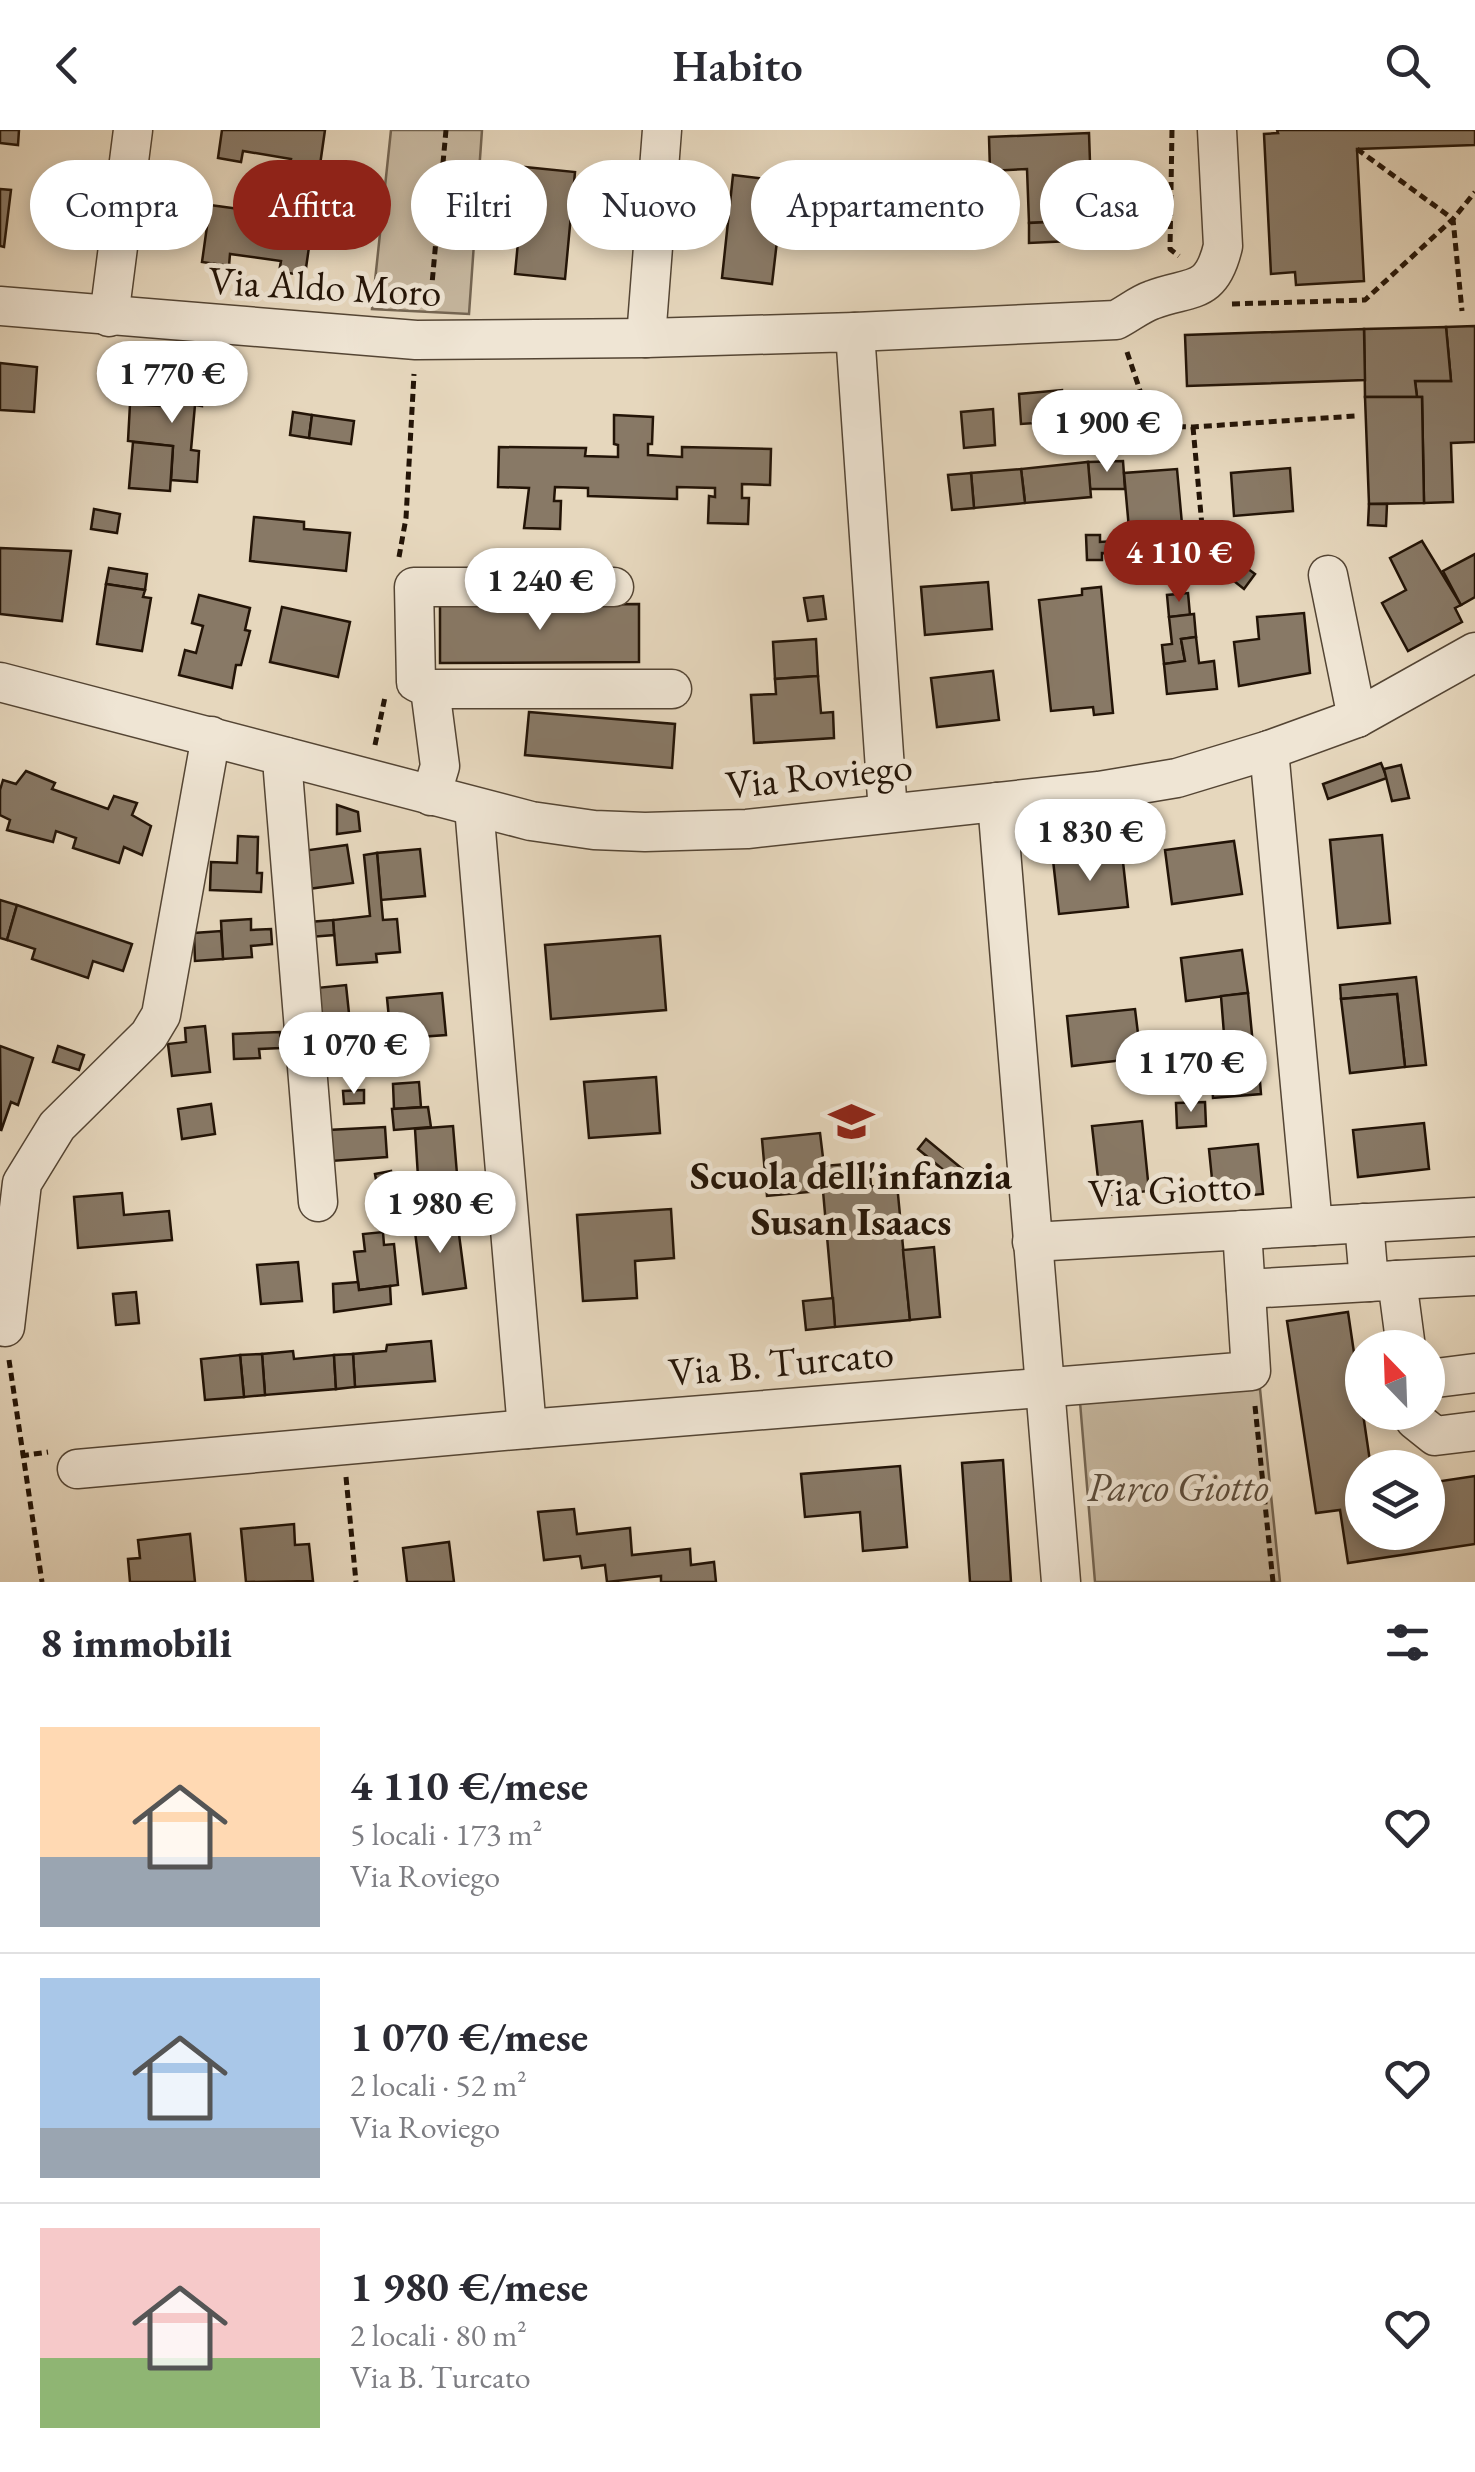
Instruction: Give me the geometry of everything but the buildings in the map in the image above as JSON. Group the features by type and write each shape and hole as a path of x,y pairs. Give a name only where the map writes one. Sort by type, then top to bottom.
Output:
{"street":[{"path":"109,317 133,130"},
{"path":"646,338 662,130"},
{"path":"1116,320 1152,300 1190,292 1205,282 1219,263 1223,246 1217,130"},
{"name":"Via Aldo Moro","path":"0,306 422,340 646,338 1116,320"},
{"path":"854,332 888,813"},
{"path":"1328,575 1357,718"},
{"path":"614,587 414,587 416,682 430,689 672,689"},
{"name":"Via Roviego","path":"0,682 474,807 562,825 646,832 747,828 998,802 1176,778 1357,718 1475,652"},
{"path":"430,689 440,766 432,796"},
{"path":"5,1328 22,1183 57,1126 149,1035 161,1016 211,736"},
{"name":"Via Giotto","path":"1269,750 1312,1226"},
{"path":"286,757 283,772 318,1202"},
{"path":"998,802 1061,1582"},
{"path":"474,807 526,1429"},
{"name":"Via Giotto","path":"1032,1242 1475,1217"},
{"path":"1364,1223 1400,1330"},
{"path":"1242,1230 1251,1371"},
{"path":"1246,1290 1475,1276"},
{"name":"Via B. Turcato","path":"77,1469 1251,1371"},
{"path":"1445,1377 1475,1373"},
{"path":"1428,1430 1435,1436 1475,1431"}],"path":[{"path":"397,570 406,518 446,130"},
{"path":"1172,130 1170,249 1184,260"},
{"path":"1357,148 1453,219 1462,311"},
{"path":"1222,304 1365,300 1453,219 1475,192"},
{"path":"1116,320 1152,426 1355,416"},
{"path":"1193,426 1204,548"},
{"path":"373,758 386,693"},
{"path":"5,1328 42,1582"},
{"path":"1251,1371 1273,1582"},
{"path":"343,1444 356,1582"}],"green space":[{"path":"391,130 482,130 480,160 411,160 411,250 474,250 469,314 372,309 378,250 391,250 391,160 388,160"},
{"name":"Parco Giotto","path":"1260,1389 1280,1582 1095,1582 1080,1402"}],"place":[{"name":"Scuola dell'infanzia Susan Isaacs","path":"851,1122"}]}
